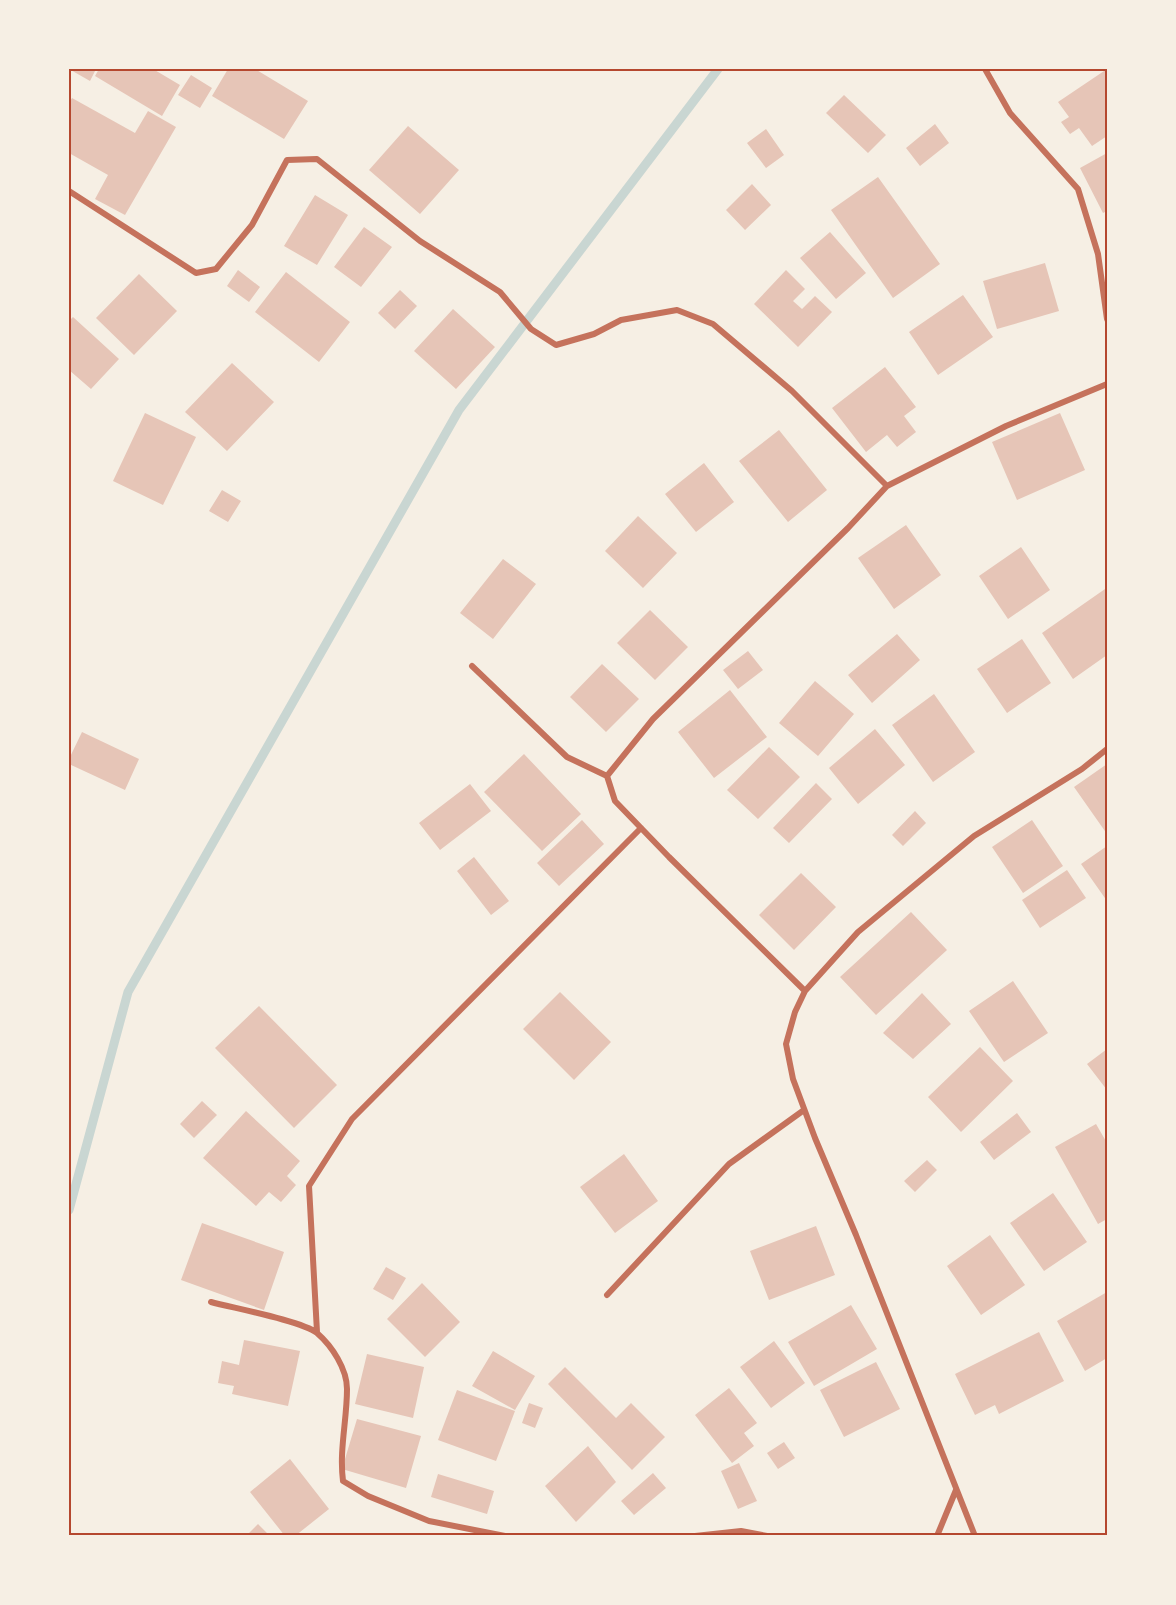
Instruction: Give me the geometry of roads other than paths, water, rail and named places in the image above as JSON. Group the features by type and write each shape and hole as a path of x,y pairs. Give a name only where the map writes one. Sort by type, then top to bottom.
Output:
{"street":[{"path":"985,69 1010,113 1078,189 1098,254 1107,319"},
{"path":"69,191 196,273 216,269 252,225 287,160 317,159 420,240 500,292 531,329 556,345 594,334 621,320 676,310 713,324 792,391 887,486"},
{"path":"607,776 653,719 848,528 887,486 1006,426 1107,384"},
{"path":"472,666 567,757 607,776 615,801 805,991"},
{"path":"975,1536 804,1110 793,1079 786,1044 795,1012 805,991 858,932 915,882 974,837 1082,769 1107,750"},
{"path":"316,1332 309,1186 352,1119 641,828"},
{"path":"607,1295 729,1164 804,1110"},
{"path":"211,1302 298,1324 316,1332 341,1363 347,1386 341,1463 343,1481 368,1496 429,1521 505,1536"},
{"path":"937,1536 956,1489"},
{"path":"695,1536 741,1531 767,1536"}],"waterway":[{"path":"69,1210 128,992 459,410 718,69"}]}
